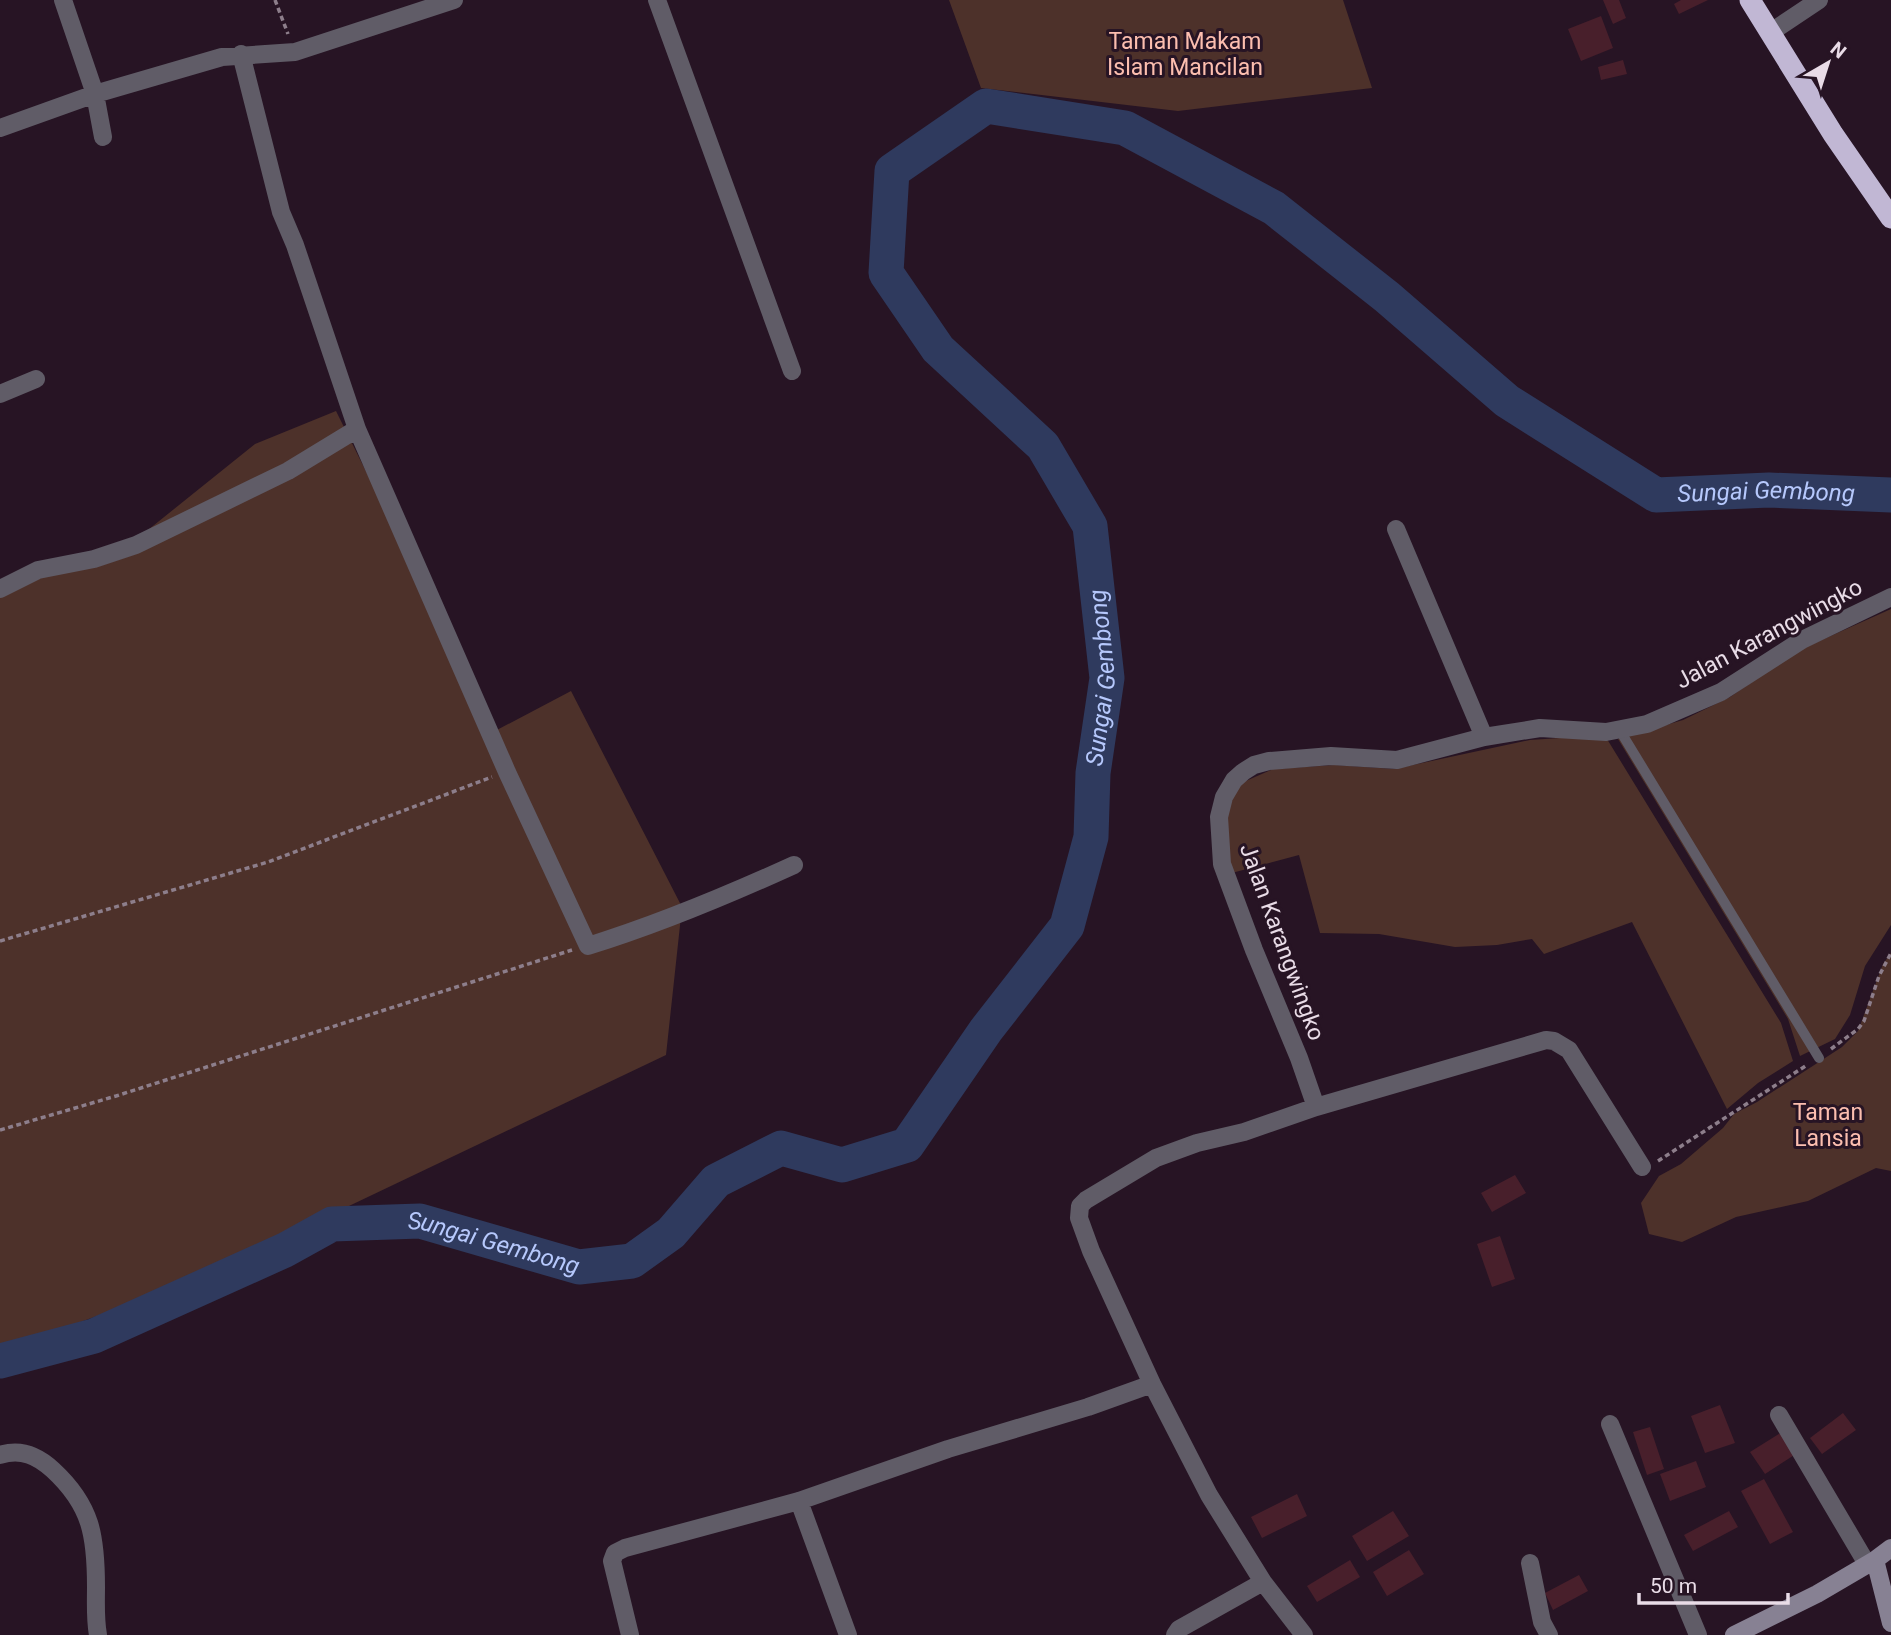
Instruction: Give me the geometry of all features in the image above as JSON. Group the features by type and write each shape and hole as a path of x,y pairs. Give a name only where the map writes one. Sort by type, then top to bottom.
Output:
{"highway":[{"path":"1750,0 1833,134 1891,218"}],"street":[{"path":"63,0 95,94 103,137"},
{"path":"0,128 95,94 222,57 295,52 454,0"},
{"path":"657,0 792,371"},
{"path":"1772,32 1819,0"},
{"path":"241,54 271,180 357,429 507,772 587,946 727,896 794,864"},
{"path":"0,394 36,379"},
{"path":"0,589 38,570 94,559 167,531 288,471 357,429"},
{"path":"1396,529 1484,737"},
{"name":"Jalan Karangwingko","path":"1316,1107 1222,864 1219,817 1224,797 1234,780 1243,772 1254,765 1269,761 1331,756 1397,760 1484,737 1540,728 1606,732 1647,724 1721,692 1802,640 1891,597"},
{"path":"1304,1635 1263,1583 1209,1495 1091,1251 1079,1218 1080,1206 1156,1158 1197,1143 1244,1132 1316,1107 1546,1040 1554,1041 1569,1050 1642,1167"},
{"path":"630,1635 612,1561 615,1553 625,1548 799,1501 948,1449 1153,1384"},
{"path":"1779,1415 1871,1562 1891,1623"},
{"path":"1610,1424 1698,1635"},
{"path":"0,1455 24,1452 41,1459 70,1487 87,1512 96,1569 98,1635"},
{"path":"799,1501 848,1635"},
{"path":"1734,1635 1817,1594 1891,1548"},
{"path":"1530,1563 1542,1622 1549,1635"},
{"path":"1175,1635 1179,1629 1263,1583"}],"lane":[{"path":"1619,729 1819,1058"}],"path":[{"path":"275,0 295,52"},
{"path":"0,941 268,862 507,772"},
{"path":"0,1130 116,1096 587,946"},
{"path":"1642,1167 1650,1166 1819,1058 1858,1029 1864,1021 1879,976 1891,953"}],"green space":[{"name":"Taman Makam Islam Mancilan","path":"949,0 1343,0 1372,88 1178,111 981,88"},
{"path":"336,411 495,731 571,691 682,907 666,1055 183,1285 0,1351 0,581 128,546 255,444"},
{"path":"1891,609 1891,925 1865,966 1850,1015 1835,1039 1800,1056 1788,1019 1618,739 1683,720 1730,697 1797,651"},
{"path":"1574,737 1607,739 1781,1023 1793,1061 1758,1083 1727,1109 1632,922 1544,954 1532,939 1497,945 1455,947 1379,934 1320,933 1299,855 1228,874 1222,822 1239,784 1273,769 1335,765 1394,769 1530,740"},
{"name":"Taman Lansia","path":"1891,953 1891,1171 1876,1168 1808,1201 1736,1217 1682,1242 1649,1234 1641,1203 1659,1176 1681,1164 1723,1128 1734,1114 1842,1047 1858,1031 1883,964"}],"building":[{"path":"1603,0 1619,0 1626,18 1613,24"},
{"path":"1681,0 1708,0 1679,14 1674,4"},
{"path":"1601,16 1613,48 1581,61 1568,29"},
{"path":"1623,60 1627,74 1601,80 1598,67"},
{"path":"1515,1175 1526,1193 1492,1212 1481,1193"},
{"path":"1500,1236 1515,1279 1492,1287 1477,1244"},
{"path":"1720,1405 1735,1443 1705,1453 1691,1416"},
{"path":"1843,1413 1856,1430 1822,1454 1810,1438"},
{"path":"1650,1427 1664,1469 1647,1475 1633,1432"},
{"path":"1785,1430 1799,1452 1765,1474 1750,1452"},
{"path":"1696,1461 1706,1487 1670,1501 1660,1474"},
{"path":"1764,1479 1793,1532 1770,1544 1741,1491"},
{"path":"1297,1494 1307,1516 1262,1538 1251,1517"},
{"path":"1393,1511 1409,1536 1367,1561 1352,1536"},
{"path":"1729,1511 1738,1527 1693,1551 1684,1535"},
{"path":"1409,1550 1424,1574 1387,1596 1373,1572"},
{"path":"1350,1560 1360,1577 1317,1602 1307,1586"},
{"path":"1579,1575 1588,1591 1553,1610 1545,1593"}],"waterway":[{"name":"Sungai Gembong","path":"0,1361 94,1336 285,1250 332,1224 420,1221 579,1267 632,1261 671,1233 716,1181 781,1148 842,1165 907,1145 986,1030 1067,926 1091,837 1093,773 1107,678 1090,526 1043,446 938,349 886,273 892,171 986,106 1125,128 1274,208 1387,297 1507,401 1656,495 1769,490 1891,495"}]}
